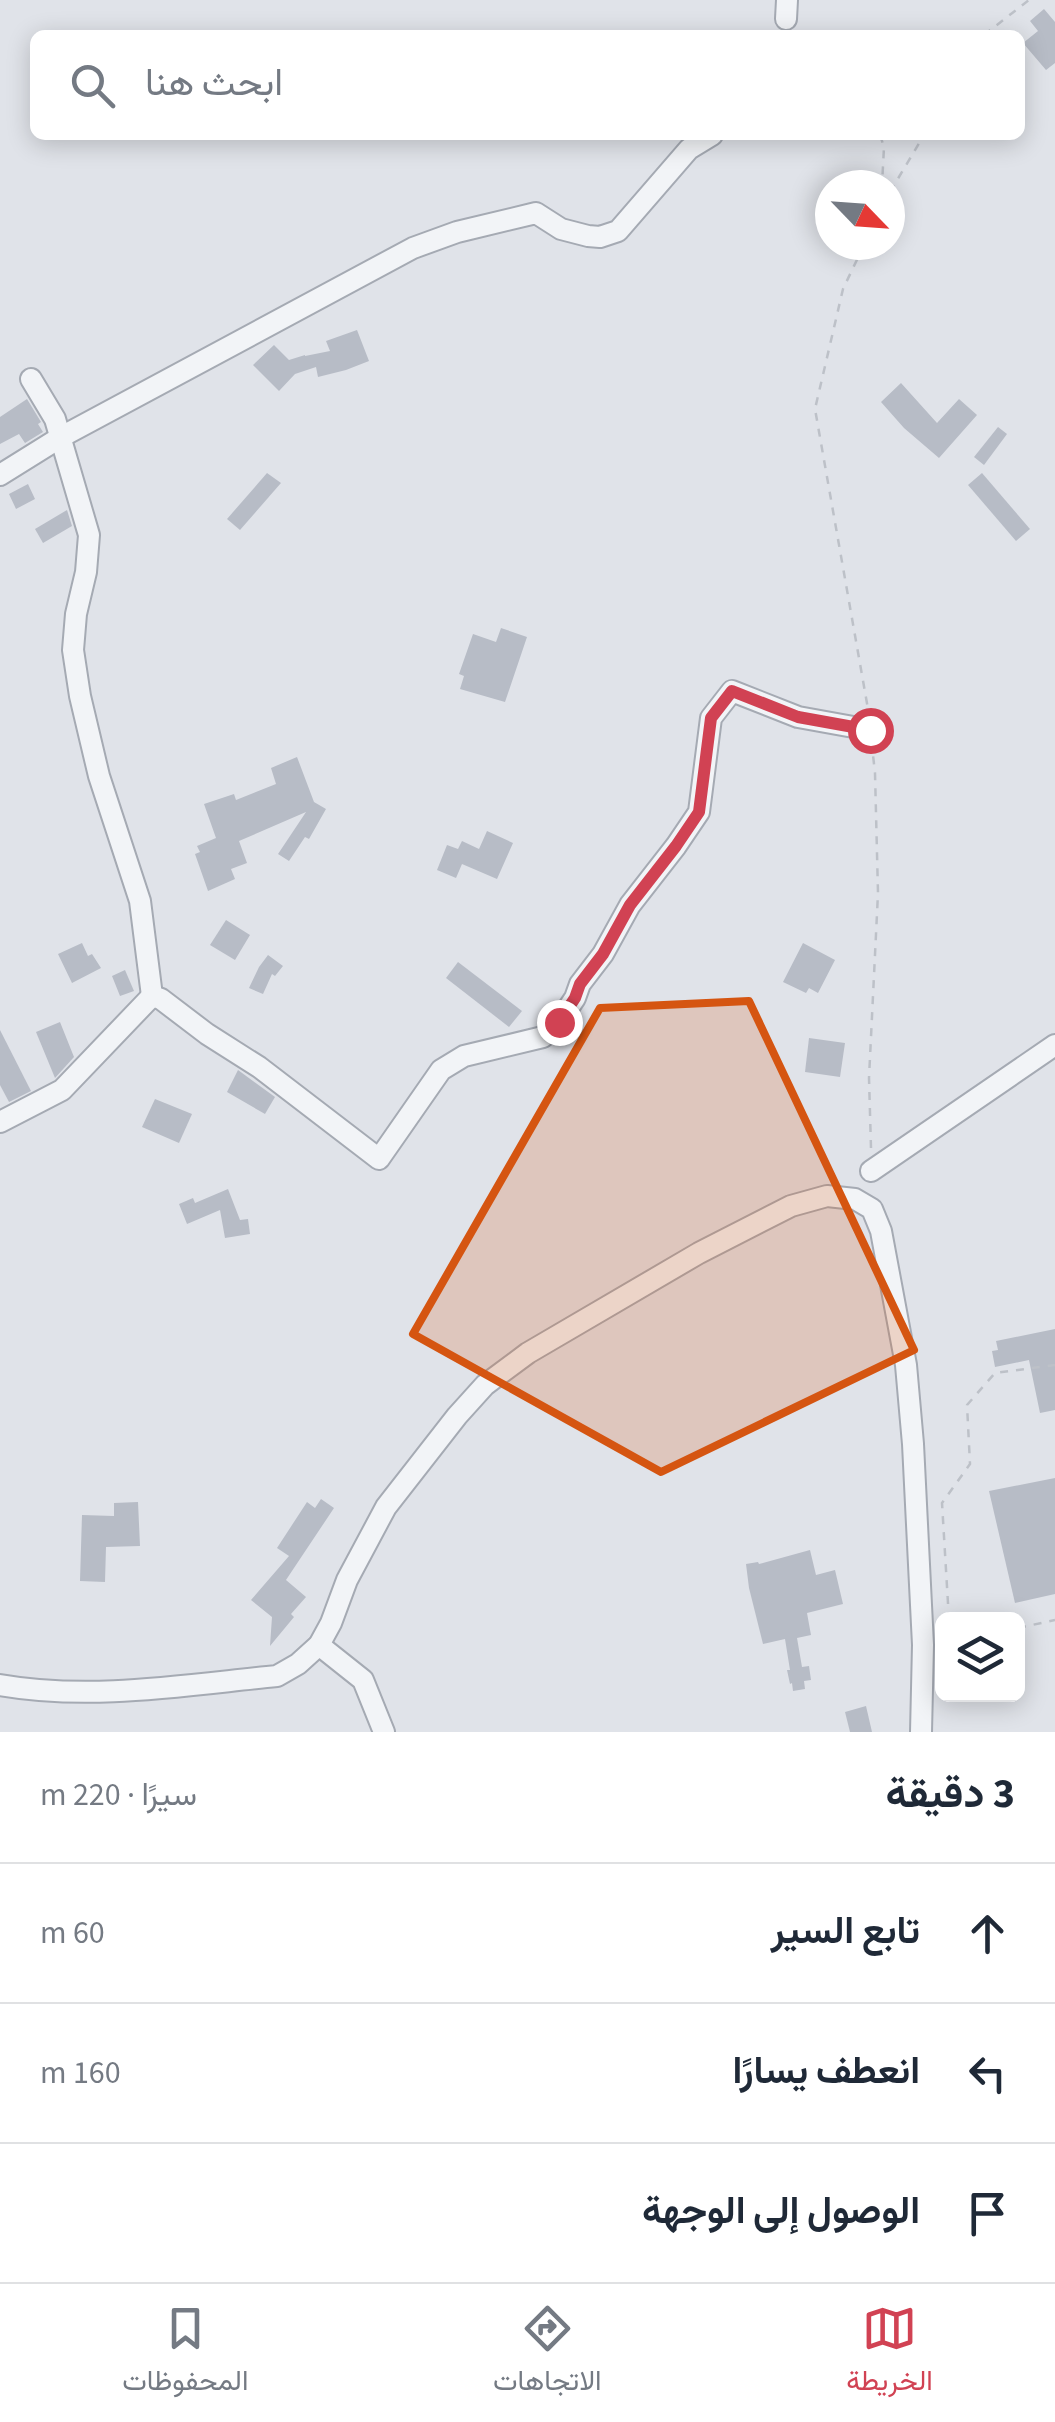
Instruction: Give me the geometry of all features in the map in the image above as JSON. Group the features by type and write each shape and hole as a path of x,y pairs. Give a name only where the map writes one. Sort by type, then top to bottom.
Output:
{"street":[{"path":"0,474 412,248 536,212 561,229 588,236 618,231 689,149 704,140"},
{"path":"31,378 56,419 88,535 73,650 99,776 140,901 152,996"},
{"path":"152,996 161,998 259,1067 379,1159 441,1070 464,1056 543,1037 559,1022 630,905 699,812 711,718 732,691 798,717 870,730"},
{"path":"0,1122 62,1090 152,996"},
{"path":"871,1171 1055,1045"},
{"path":"0,1685 33,1691 120,1691 276,1676 298,1664 319,1646 347,1580 386,1507 485,1385 528,1353 699,1253 791,1206 828,1196 856,1199 872,1209 906,1365 914,1444 923,1645 920,1732"},
{"path":"319,1646 363,1680 384,1732"}],"path":[{"path":"990,30 1029,0"},
{"path":"882,140 883,170"},
{"path":"903,170 921,140"},
{"path":"949,1612 942,1503 970,1464 967,1405 995,1373 1055,1365"},
{"path":"1025,1626 1055,1620"}],"highlighted area":[{"path":"749,1001 914,1350 661,1472 413,1334 600,1008"}],"building":[{"path":"1044,9 1055,22 1055,63 1046,70 1025,45 1038,31 1030,21"},
{"path":"357,330 369,361 346,370 318,377 316,367 295,374 279,391 253,365 274,345 289,360 330,351 326,341"},
{"path":"901,383 937,423 959,399 977,415 939,458 881,402"},
{"path":"27,399 43,432 25,443 19,434 0,444 0,417"},
{"path":"998,427 1007,434 984,465 974,457"},
{"path":"267,473 281,483 240,530 227,519"},
{"path":"982,473 1030,529 1016,541 968,485"},
{"path":"28,484 35,499 16,509 9,494"},
{"path":"67,510 72,526 43,543 35,529"},
{"path":"501,628 527,637 505,702 460,689 464,676 459,674 473,634 496,642"},
{"path":"297,757 314,802 326,809 309,839 305,837 289,861 278,854 306,812 239,841 247,863 231,869 235,879 208,891 195,854 200,852 197,846 216,838 204,804 234,794 236,800 276,784 271,768"},
{"path":"487,831 513,843 497,879 462,864 456,878 437,870 447,845 458,849 462,841 479,849"},
{"path":"226,920 250,935 235,960 210,945"},
{"path":"82,943 88,956 92,954 101,968 72,983 58,954"},
{"path":"803,943 835,960 818,993 809,988 806,993 783,982"},
{"path":"268,955 283,966 275,976 272,974 263,994 249,988"},
{"path":"458,962 522,1011 509,1027 446,978"},
{"path":"125,970 134,991 120,996 112,976"},
{"path":"60,1022 74,1057 55,1078 36,1032"},
{"path":"0,1030 31,1091 9,1102 0,1085"},
{"path":"809,1038 845,1043 840,1077 805,1072"},
{"path":"238,1070 275,1097 265,1114 227,1092"},
{"path":"155,1099 192,1114 179,1143 142,1127"},
{"path":"228,1189 240,1220 248,1219 250,1234 225,1238 220,1210 187,1224 179,1204 193,1198 195,1203"},
{"path":"1055,1329 1055,1410 1040,1413 1029,1360 995,1367 992,1351 998,1350 996,1341"},
{"path":"1055,1478 1055,1594 1015,1603 989,1491"},
{"path":"321,1499 334,1508 286,1580 306,1597 270,1646 272,1617 251,1600 289,1556 277,1548 307,1502 315,1508"},
{"path":"138,1502 140,1546 106,1547 105,1582 80,1581 82,1515 114,1516 114,1503"},
{"path":"810,1550 816,1575 835,1570 843,1604 807,1613 811,1635 797,1638 802,1667 809,1666 811,1680 804,1681 805,1689 793,1691 785,1639 763,1644 746,1564"},
{"path":"866,1706 872,1732 850,1732 845,1712"}],"route":[{"path":"559,1022 630,905 699,812 711,718 732,691 798,717 870,730"}]}
